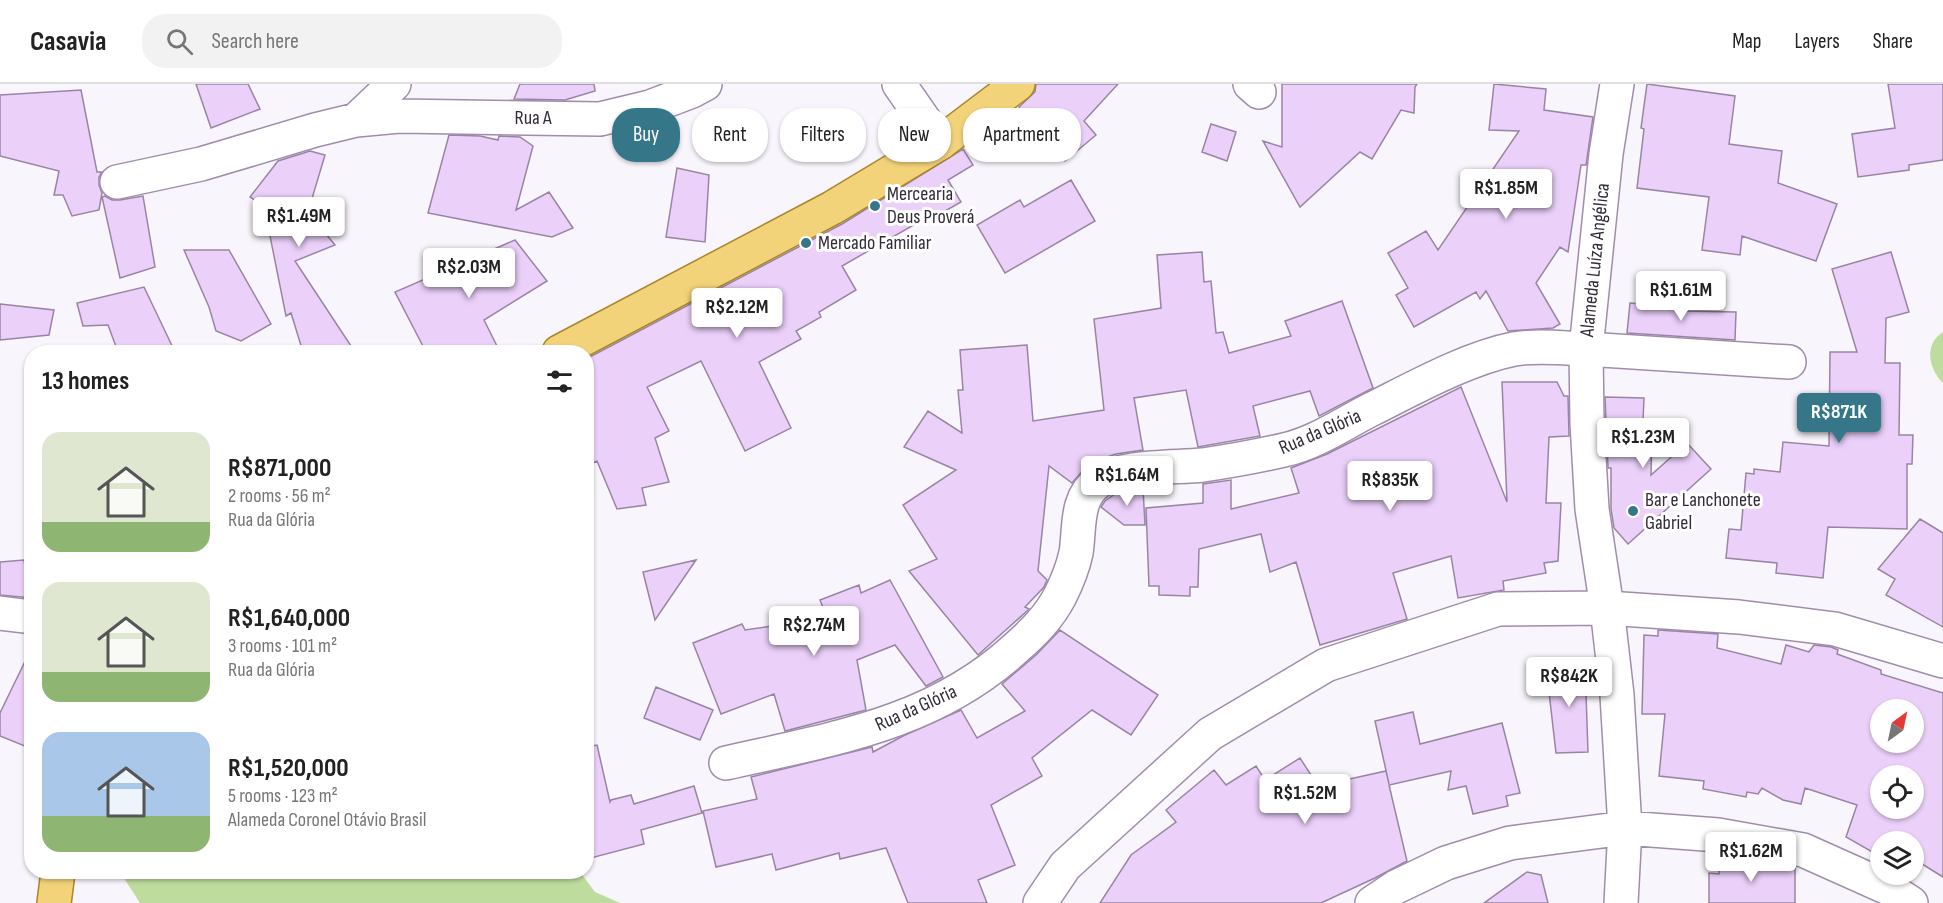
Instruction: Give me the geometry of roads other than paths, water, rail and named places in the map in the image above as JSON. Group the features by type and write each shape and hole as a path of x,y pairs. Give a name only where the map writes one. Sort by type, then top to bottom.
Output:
{"main road":[{"path":"951,134 1018,84"},
{"path":"572,345 832,208 907,162"},
{"path":"54,903 57,879"}],"street":[{"path":"356,120 370,84"},
{"name":"Rua A","path":"356,120 394,84"},
{"name":"Rua A","path":"117,183 201,164 356,120 399,116 600,118 650,107 705,84"},
{"path":"898,84 915,108"},
{"name":"Alameda Luíza Angélica","path":"1617,84 1606,154 1586,349 1592,509 1608,608 1617,695 1625,828 1621,903"},
{"name":"Rua da Glória","path":"726,763 865,731 912,714 993,669 1041,626 1060,596 1076,555 1081,509 1087,494 1098,481 1127,471 1204,465 1287,450 1335,430 1467,364 1514,349 1586,349 1789,362"},
{"path":"1040,903 1065,866 1210,734 1326,665 1498,609 1608,608 1739,617 1835,629 1943,661"},
{"path":"0,613 24,616"},
{"path":"1372,903 1396,887 1446,863 1510,843 1625,828 1718,835 1803,850 1888,888 1911,903"}],"place":[{"name":"Mercearia Deus Proverá","path":"875,206"},
{"name":"Mercado Familiar","path":"806,243"},
{"name":"Bar e Lanchonete Gabriel","path":"1633,511"}]}
